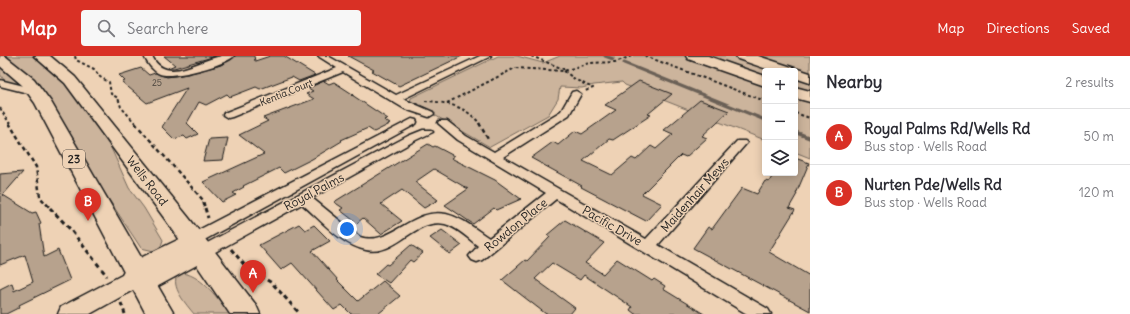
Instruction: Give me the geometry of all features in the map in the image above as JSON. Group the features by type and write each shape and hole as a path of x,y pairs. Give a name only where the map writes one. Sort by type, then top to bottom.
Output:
{"highway":[{"path":"693,56 762,80"},
{"path":"743,56 780,68"},
{"path":"798,74 810,78"},
{"path":"798,93 810,97"}],"main road":[{"name":"Wells Road","path":"41,56 70,80 202,240 246,314"},
{"name":"23","path":"0,59 17,72 36,92 131,281 160,314"}],"street":[{"path":"148,56 159,69 170,73 230,56"},
{"path":"322,56 409,107 438,116 435,128 418,130 409,107"},
{"path":"396,99 487,56"},
{"name":"Kentia Court","path":"228,115 343,69"},
{"path":"0,83 36,92"},
{"path":"499,154 565,113 576,94"},
{"name":"Royal Palms","path":"202,240 421,115 429,114"},
{"name":"Royal Palms","path":"202,240 224,241 412,138 435,128"},
{"name":"Pacific Drive","path":"435,128 499,154 555,193 762,314"},
{"name":"Maidenhair Mews","path":"648,246 741,143"},
{"path":"349,156 361,166"},
{"name":"Rowdon Place","path":"476,256 555,193"},
{"path":"303,198 355,241 362,245 382,245 415,224 430,218 444,219 453,222 489,246"},
{"path":"69,314 131,281 202,240"}],"path":[{"path":"75,56 76,60 94,69 100,77 109,82 111,94 118,98 121,107 203,200 206,215 202,240"},
{"path":"531,56 565,71 576,80 593,88 576,94"},
{"path":"447,103 510,72 515,68 565,71 589,63 615,62 632,56"},
{"path":"645,56 762,100"},
{"path":"409,107 425,101 455,105 470,115 481,126 488,140 499,154"},
{"path":"0,108 36,167 40,197 70,229 102,269 131,281 125,314"},
{"path":"798,114 810,118"},
{"path":"224,241 246,268 272,283 300,314"}],"shaded area":[{"path":"2,56 32,56 60,77 73,92 111,148 129,188 144,208 163,240 161,246 154,251 141,248 98,183 46,94 30,76"},
{"path":"498,56 517,56 543,63 560,56 810,56 810,158 798,153 798,68 762,68 762,139 625,85 622,82 582,88 560,87 558,99 548,115 490,147 410,102 411,98"},
{"path":"0,65 8,70 22,86 6,83 0,74"},
{"path":"183,273 191,275 204,284 231,314 194,314 183,301 177,290 176,279 178,274"}],"building":[{"path":"164,56 216,56 174,68 168,68 175,65"},
{"path":"235,56 254,56 255,61 270,56 284,56 315,75 299,81 292,77 260,89 256,87 230,97 227,94 206,105 199,102 187,123 198,134 187,139 184,136 174,139 162,127 187,88 147,103 122,82 125,81 119,75 141,68 149,75 155,73 167,77 187,74 221,65"},
{"path":"348,56 462,56 399,86"},
{"path":"324,81 329,84 334,82 354,95 352,95 388,119 384,120 390,124 374,132 368,128 341,140 342,141 312,159 284,173 279,168 243,186 244,187 233,193 236,195 222,202 203,182 264,154 239,135 268,121 263,118 314,99 306,94 313,91 308,88"},
{"path":"639,81 672,94 648,114 651,115 613,140 609,139 583,161 612,175 632,158 636,160 651,146 656,149 673,134 664,130 700,100 729,111 702,136 707,138 686,157 681,155 642,194 662,204 646,221 581,187 582,186 531,158 553,142 558,145 575,131 582,134 616,110 605,105"},
{"path":"228,138 223,160 203,161 209,139"},
{"path":"428,144 454,156 451,158 495,180 521,199 496,210 494,208 473,224 445,205 468,189 434,169 415,182 438,200 424,208 402,190 381,204 402,221 381,234 363,218 357,223 340,210 343,208 334,202"},
{"path":"798,159 809,163 797,194 789,208 795,210 769,252 810,276 810,311 693,248 708,227 712,229 742,188 757,194 765,181 769,182 772,176 798,176"},
{"path":"23,172 3,195 32,213 36,212 41,223 39,224 44,257 58,250 70,280 19,305 20,307 6,314 0,314 0,289 12,283 14,291 33,282 25,255 0,265 0,174"},
{"path":"565,220 604,243 585,263 603,274 617,259 652,281 654,279 665,286 663,289 704,314 635,314 630,310 632,307 584,275 580,280 552,263 535,279 575,308 570,314 546,314 502,280 525,260 527,261 550,237 547,235"},
{"path":"299,224 305,230 314,225 330,241 312,251 337,280 358,301 383,281 400,296 378,314 351,314 342,305 334,310 292,263 281,270 259,245"},
{"path":"442,230 462,245 450,254 430,238"},
{"path":"411,245 423,253 413,262 410,260 389,283 375,274 386,264 388,265"}],"waterway":[{"path":"605,56 613,59"},
{"path":"624,63 762,119"},
{"path":"798,133 810,138"}],"place":[{"name":"Nurten Pde/Wells Rd","path":"88,221"},
{"name":"Royal Palms Rd/Wells Rd","path":"253,293"}]}
